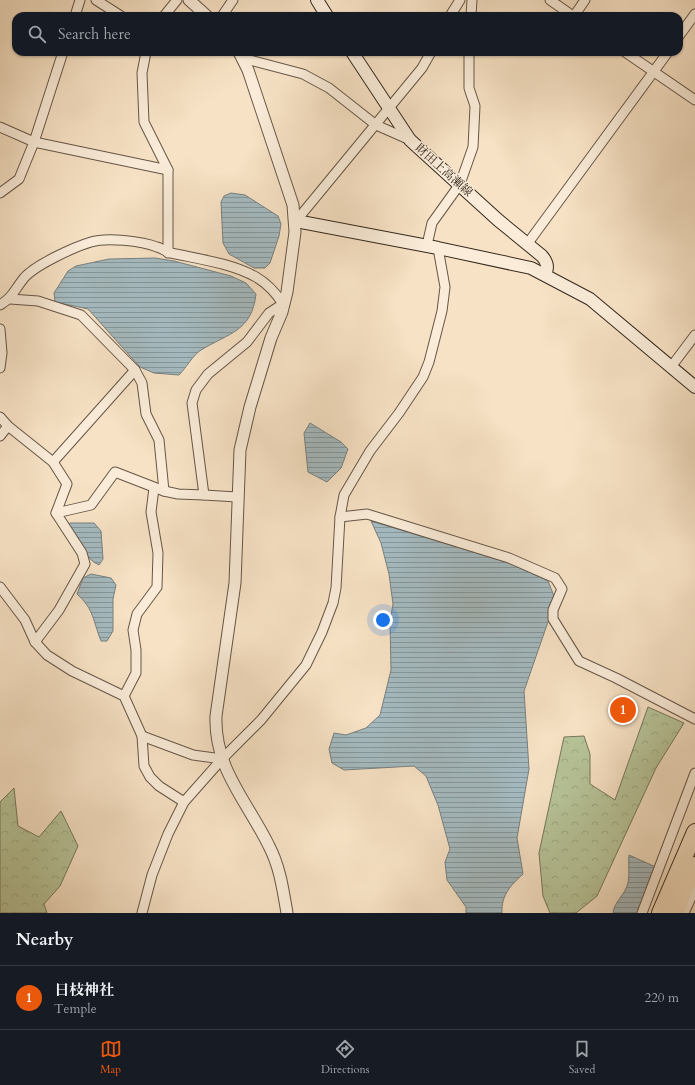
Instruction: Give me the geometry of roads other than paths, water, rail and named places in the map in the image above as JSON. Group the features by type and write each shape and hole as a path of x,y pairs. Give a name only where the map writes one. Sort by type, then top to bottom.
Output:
{"highway":[{"path":"660,913 695,832"},
{"path":"675,913 695,865"}],"main road":[{"path":"317,0 324,12"},
{"name":"財田上高瀬線","path":"355,56 410,140 498,220 528,243 547,262 548,269 545,274"},
{"path":"296,221 432,246 531,268 590,298 695,387"}],"street":[{"path":"76,12 80,0"},
{"path":"96,0 115,12"},
{"path":"167,12 177,0"},
{"path":"189,0 203,12"},
{"path":"225,12 233,0"},
{"path":"452,12 460,0"},
{"path":"471,12 472,0"},
{"path":"550,0 568,12"},
{"path":"577,12 585,0"},
{"path":"683,30 695,14"},
{"path":"0,193 19,179 34,142 62,56"},
{"path":"145,56 142,73 144,122 168,170 168,253"},
{"path":"240,56 293,205 296,221 293,256 284,304 271,338 240,450 237,497 235,583 216,716 216,732 222,759 229,776 269,845 277,863 287,913"},
{"path":"243,56 270,66 303,74 329,88 376,125 410,140"},
{"path":"296,221 390,109 422,68 429,56"},
{"path":"142,913 152,875 168,834 184,802 222,759 261,720 306,665 322,632 333,603 336,588 340,516 344,495 352,479 370,451 399,413 423,377 442,311 445,287 432,246 432,223 460,184 473,147 474,106 469,88 469,56"},
{"path":"632,56 695,100"},
{"path":"528,243 665,56"},
{"path":"0,127 34,142 168,170"},
{"path":"0,305 10,299 25,277 55,257 92,241 120,240 157,246 168,253 218,264 256,277 274,290 284,304"},
{"path":"10,299 38,301 81,315 135,370 142,383 146,414 159,440 164,491"},
{"path":"204,495 192,403 196,390 208,374 247,342 269,314 284,304"},
{"path":"0,329 2,353 0,368"},
{"path":"671,367 695,335"},
{"path":"53,462 135,370"},
{"path":"0,417 8,426 53,462 67,484 56,513"},
{"path":"0,436 8,426"},
{"path":"56,513 91,506 116,472 154,488 178,494 237,497"},
{"path":"124,696 136,673 136,650 133,630 137,614 157,587 158,553 152,512 154,488"},
{"path":"35,642 59,610 85,564 82,553 56,513"},
{"path":"340,516 367,514 509,558 555,578 562,589 553,610 553,619 579,661 616,678 695,719"},
{"path":"0,587 25,620 35,642 47,655 72,671 124,696 142,736 144,766 150,777 159,786 184,802"},
{"path":"142,736 193,755 222,759"},
{"path":"642,913 695,773"},
{"path":"684,913 695,889"}],"water":[{"path":"231,193 245,195 278,216 281,224 279,236 270,263 265,268 254,268 229,254 223,243 221,202 224,196"},
{"path":"155,258 174,261 231,276 246,283 256,294 254,306 250,316 238,330 198,352 179,375 154,373 140,367 88,309 55,302 54,293 68,271 76,266 109,259"},
{"path":"310,423 341,442 348,449 341,468 327,482 308,472 304,433"},
{"path":"371,521 507,562 548,581 554,596 549,608 549,619 524,691 529,769 517,838 523,874 511,886 505,896 502,913 466,913 466,907 447,880 445,862 450,849 438,805 426,776 414,766 344,770 332,763 329,749 334,733 346,735 366,728 380,715 391,670 390,622 393,604 389,574 381,543"},
{"path":"70,523 94,523 101,531 103,559 99,565 89,558 81,548 68,526"},
{"path":"91,574 111,578 116,585 113,599 113,631 107,641 101,641 90,610 77,594 83,578"},
{"path":"629,855 658,868 639,913 613,913 615,905 627,887 629,876"}],"place":[{"name":"日枝神社","path":"623,710"}]}
